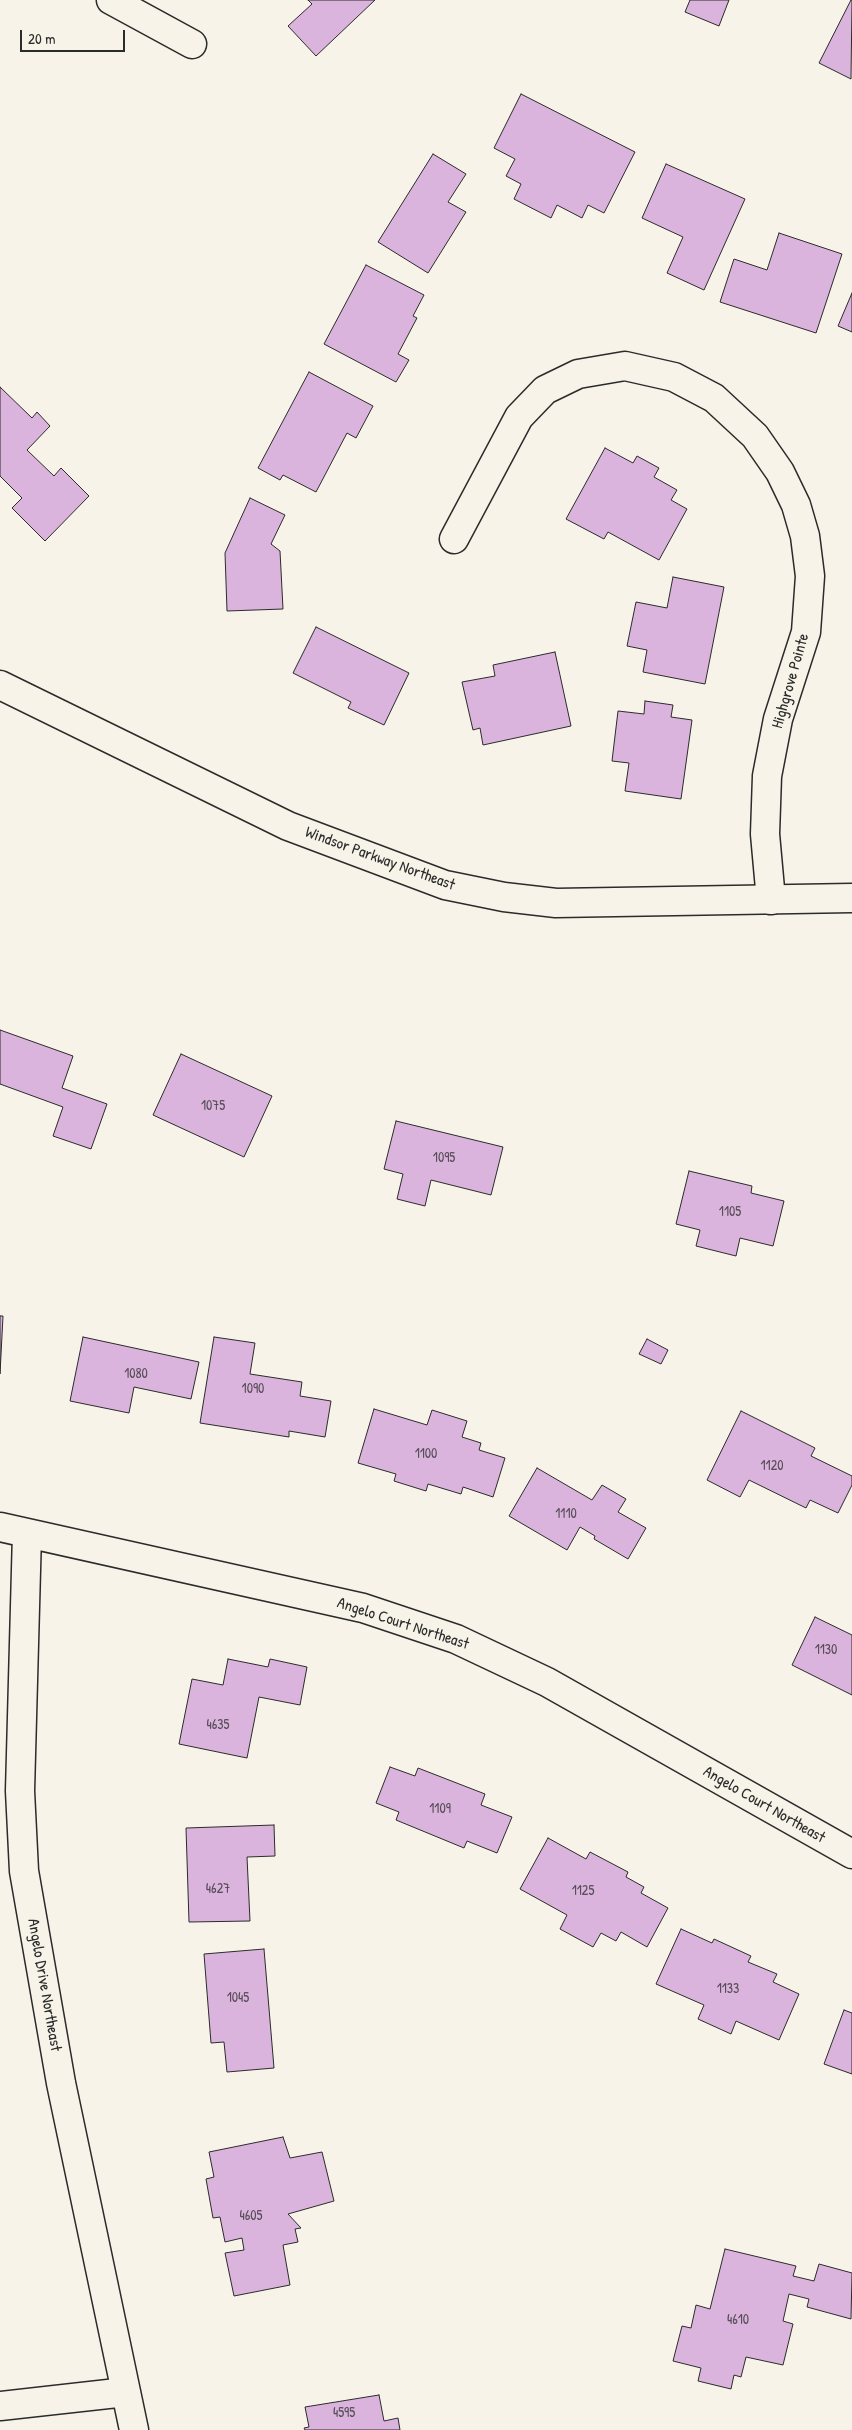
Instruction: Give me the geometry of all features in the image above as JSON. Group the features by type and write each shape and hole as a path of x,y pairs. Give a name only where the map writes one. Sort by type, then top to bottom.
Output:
{"street":[{"path":"111,0 192,44"},
{"name":"Highgrove Pointe","path":"454,539 519,417 545,390 578,374 625,366 674,376 714,398 755,436 780,472 796,505 805,536 810,576 806,632 778,719 767,776 764,834 771,900"},
{"name":"Windsor Parkway Northeast","path":"0,685 288,826 445,885 504,897 556,903 852,898"},
{"name":"Angelo Court Northeast","path":"0,1527 363,1608 456,1639 547,1682 852,1854"},
{"name":"Angelo Drive Northeast","path":"27,1533 20,1791 24,1870 61,2083 134,2430"},
{"path":"0,2406 126,2392"}],"building":[{"path":"308,0 375,0 316,56 288,26 312,4"},
{"path":"690,0 729,0 719,26 685,12"},
{"path":"852,0 851,79 819,63"},
{"path":"521,94 635,152 604,213 588,205 582,218 557,205 551,218 514,199 521,184 506,176 515,159 494,148"},
{"path":"433,154 466,174 448,202 466,212 428,273 378,242"},
{"path":"666,164 745,199 704,290 667,273 683,237 642,218"},
{"path":"779,233 842,254 816,333 720,302 734,259 767,270"},
{"path":"366,265 424,295 413,316 417,318 398,354 409,360 396,382 324,344"},
{"path":"852,293 852,332 838,326"},
{"path":"309,372 373,406 356,438 347,433 316,492 283,475 280,480 258,468"},
{"path":"0,387 32,418 37,412 50,426 27,450 54,476 61,468 89,496 45,541 12,508 22,498 0,476"},
{"path":"605,448 633,463 637,456 659,468 654,477 677,490 671,500 687,509 659,560 608,532 604,539 566,519"},
{"path":"250,498 285,515 271,544 280,551 283,609 227,611 225,553"},
{"path":"673,577 724,587 705,684 643,672 647,650 627,646 636,602 667,608"},
{"path":"316,627 409,673 384,725 348,708 351,702 293,673"},
{"path":"555,652 571,726 483,745 480,728 473,730 462,682 495,676 493,665"},
{"path":"645,701 673,705 671,717 692,720 681,799 625,791 629,763 612,761 618,711 644,714"},
{"path":"0,1030 73,1056 62,1088 107,1104 91,1149 53,1136 63,1107 0,1084"},
{"path":"181,1054 272,1096 244,1157 153,1115"},
{"path":"396,1121 503,1147 491,1195 431,1180 425,1206 397,1199 403,1174 384,1169"},
{"path":"689,1171 752,1186 751,1193 784,1201 773,1246 740,1238 736,1256 696,1246 700,1230 676,1224"},
{"path":"0,1316 3,1316 0,1374"},
{"path":"83,1337 199,1362 191,1399 134,1387 129,1413 70,1401"},
{"path":"214,1337 255,1343 250,1374 302,1382 300,1396 331,1401 325,1437 289,1431 289,1437 200,1423"},
{"path":"647,1339 668,1350 661,1364 639,1354"},
{"path":"374,1409 427,1425 432,1410 467,1421 462,1437 481,1443 479,1450 505,1458 493,1497 463,1487 461,1494 428,1484 426,1491 394,1481 396,1474 358,1463"},
{"path":"741,1411 815,1448 811,1456 852,1476 852,1485 838,1513 810,1500 806,1508 749,1480 740,1497 707,1480"},
{"path":"537,1468 592,1500 602,1485 626,1499 618,1512 646,1528 628,1559 594,1539 595,1536 580,1527 567,1550 509,1516"},
{"path":"815,1617 852,1635 852,1695 792,1665"},
{"path":"228,1659 268,1667 270,1659 307,1667 300,1705 259,1697 247,1758 179,1744 192,1679 223,1685"},
{"path":"390,1767 415,1776 418,1768 485,1794 481,1805 512,1817 497,1853 467,1841 464,1848 396,1820 399,1812 376,1803"},
{"path":"274,1825 275,1856 247,1857 250,1921 189,1922 186,1828"},
{"path":"548,1838 586,1859 590,1852 628,1872 626,1877 644,1887 641,1893 668,1908 647,1947 621,1932 616,1941 601,1933 593,1947 560,1929 567,1915 520,1889"},
{"path":"681,1929 712,1943 714,1939 751,1956 748,1962 777,1974 773,1982 799,1994 779,2040 736,2021 731,2034 698,2019 704,2005 656,1984"},
{"path":"264,1949 274,2068 227,2072 224,2042 211,2043 204,1954"},
{"path":"844,2010 852,2013 852,2074 824,2064"},
{"path":"283,2137 290,2158 322,2152 334,2201 288,2214 301,2228 295,2229 298,2242 283,2245 290,2285 234,2296 225,2253 244,2250 242,2238 225,2242 220,2217 213,2218 206,2179 214,2177 209,2152"},
{"path":"725,2249 796,2266 793,2276 814,2281 819,2264 852,2273 851,2319 807,2307 809,2299 789,2294 783,2321 793,2324 783,2365 746,2357 741,2377 734,2375 731,2389 698,2381 701,2368 673,2361 682,2326 691,2328 696,2305 710,2309"},
{"path":"379,2395 384,2421 398,2418 400,2430 305,2430 304,2428 309,2427 305,2407"}]}
